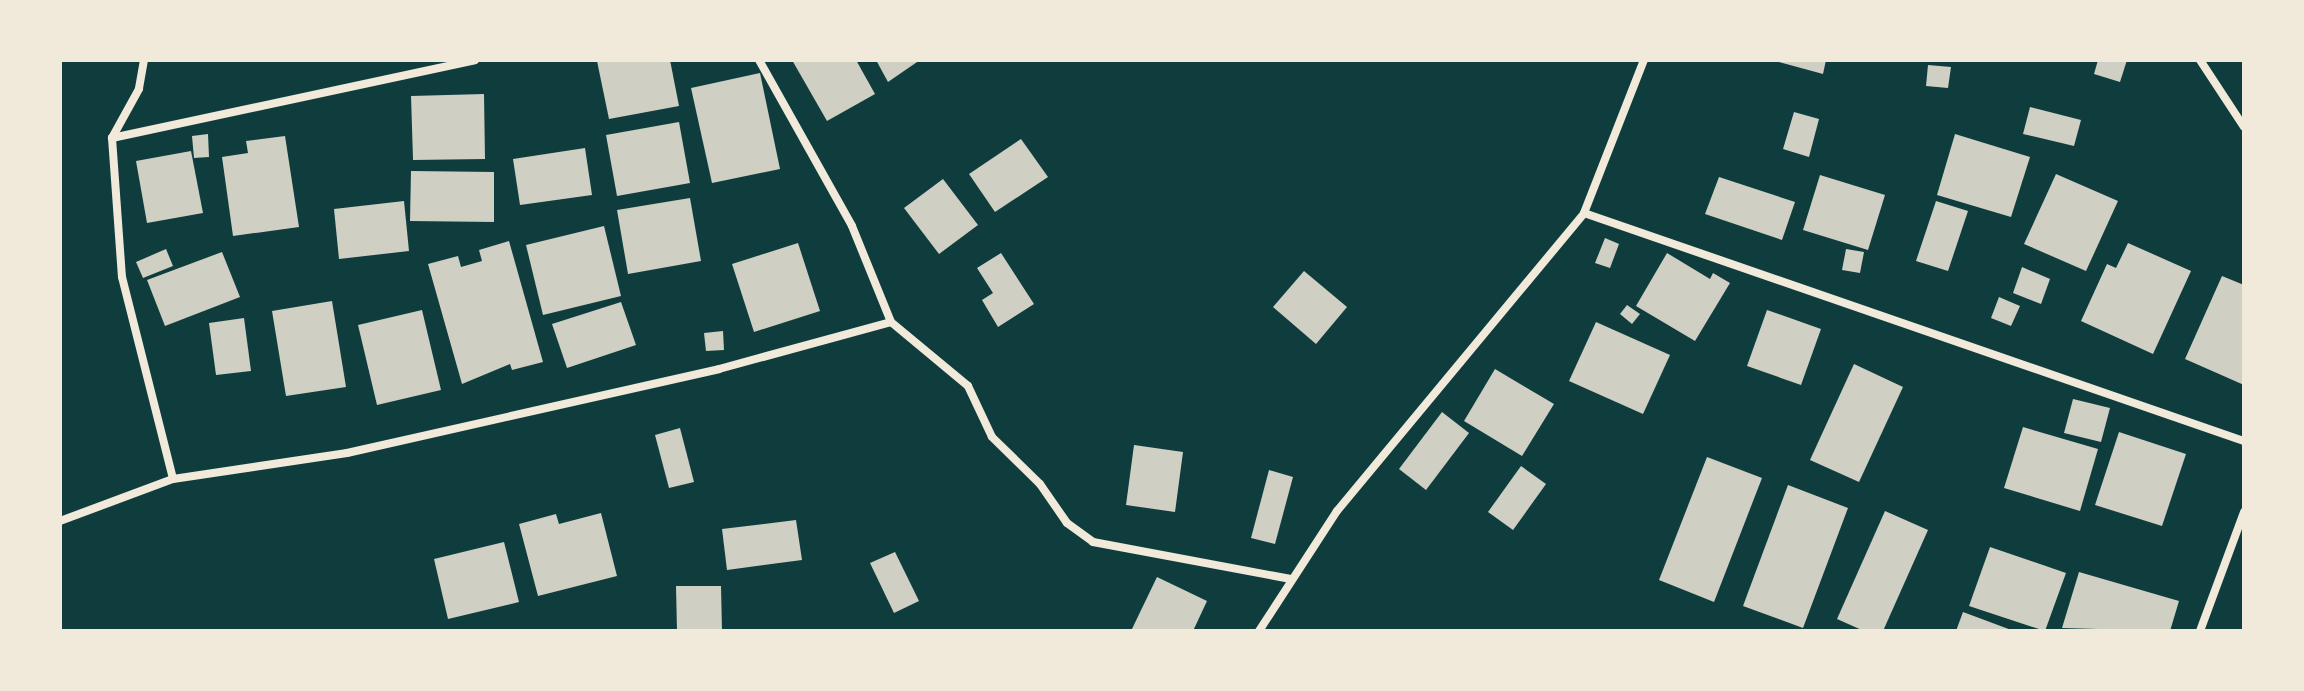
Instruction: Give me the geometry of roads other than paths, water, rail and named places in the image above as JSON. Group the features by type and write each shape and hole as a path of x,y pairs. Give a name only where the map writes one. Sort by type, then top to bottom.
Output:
{"street":[{"path":"144,60 139,89 112,138 122,277 173,479"},
{"path":"112,138 475,60"},
{"path":"759,60 852,226 891,322 968,386 992,437 1040,484 1067,523 1093,542 1290,579"},
{"path":"1259,631 1337,511 1584,213 1644,60"},
{"path":"2200,60 2244,127"},
{"path":"1584,213 2244,441"},
{"path":"60,521 173,479 347,453 719,369 891,322"},
{"path":"2200,631 2244,512"}]}
